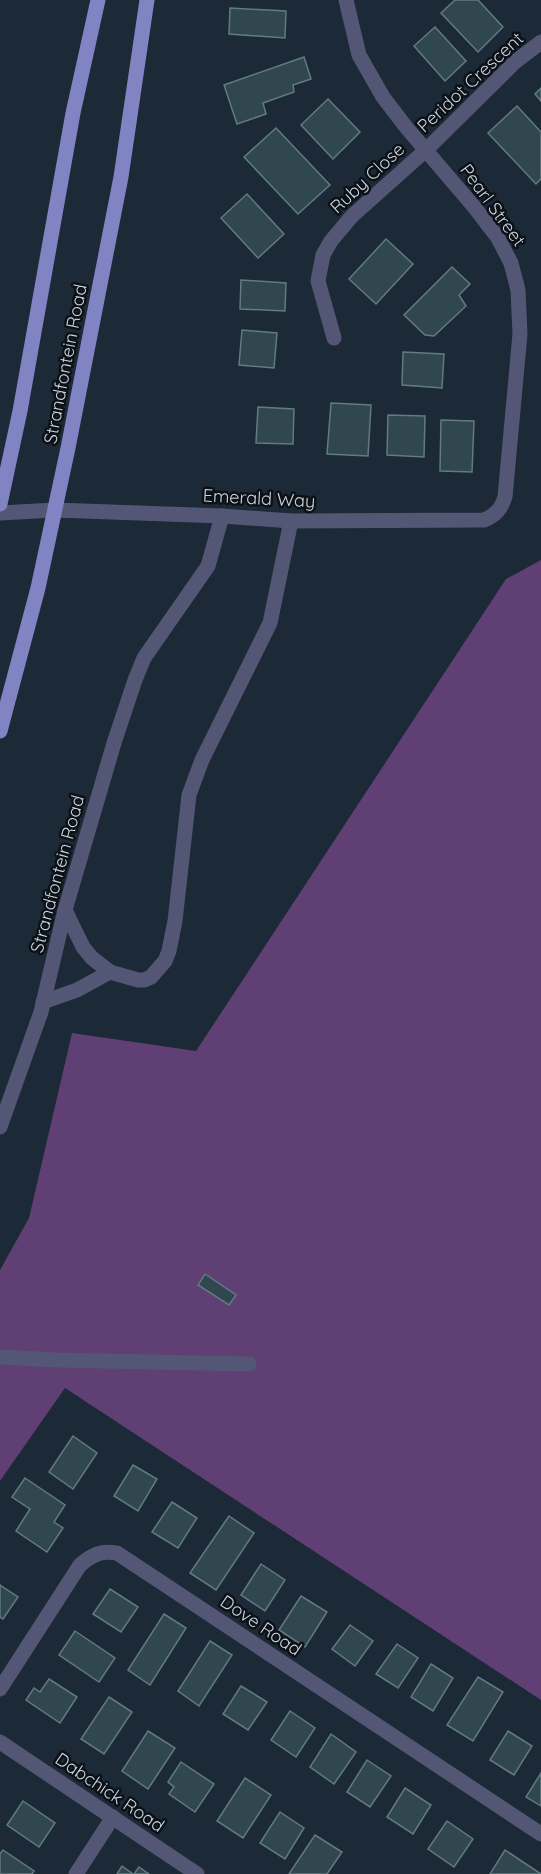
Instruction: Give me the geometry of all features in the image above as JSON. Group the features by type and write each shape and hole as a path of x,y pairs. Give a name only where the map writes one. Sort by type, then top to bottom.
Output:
{"main road":[{"name":"Strandfontein Road","path":"0,504 20,411 73,114 98,0"},
{"name":"Strandfontein Road","path":"0,731 38,588 55,510 121,177 147,0"}],"street":[{"name":"Pearl Street","path":"346,0 359,56 383,97 476,208 498,238 511,263 518,290 519,334 505,497"},
{"name":"Peridot Crescent","path":"426,150 515,62 541,42"},
{"name":"Ruby Close","path":"334,338 318,281 323,255 331,241 352,216 426,150"},
{"name":"Emerald Way","path":"0,513 55,510 291,521 484,520 496,514 505,497"},
{"name":"Strandfontein Road","path":"0,1127 43,1002 65,910 131,691 144,658 208,566 222,516"},
{"path":"65,910 83,947 110,972 144,980 159,970 169,951 175,921 189,795 202,760 270,623 291,521"},
{"path":"43,1002 77,990 110,972"},
{"path":"0,1357 249,1364"},
{"name":"Dove Road","path":"0,1689 80,1565 97,1553 107,1551 117,1553 541,1834"},
{"name":"Dabchick Road","path":"0,1742 197,1874"},
{"path":"76,1874 113,1817"}],"shaded area":[{"path":"541,560 541,1700 65,1388 0,1481 0,1270 29,1218 72,1033 196,1051 506,579"}],"building":[{"path":"455,0 478,0 503,27 478,52 441,13"},
{"path":"230,8 286,11 285,38 229,34"},
{"path":"435,27 466,61 445,81 414,46"},
{"path":"304,57 311,79 293,85 294,92 263,103 266,114 237,124 224,85"},
{"path":"541,88 541,101 535,94"},
{"path":"328,99 360,132 333,159 301,125"},
{"path":"517,106 541,132 541,179 536,184 488,133"},
{"path":"276,128 330,185 298,214 244,157"},
{"path":"247,194 284,234 258,258 221,218"},
{"path":"386,239 413,264 376,304 349,279"},
{"path":"452,267 470,284 459,295 466,306 434,336 425,335 404,315"},
{"path":"241,280 286,283 285,311 240,309"},
{"path":"242,330 277,333 274,368 239,365"},
{"path":"403,352 444,354 442,388 402,385"},
{"path":"331,403 371,405 368,456 327,454"},
{"path":"258,407 294,409 293,444 256,443"},
{"path":"388,415 425,416 424,457 387,455"},
{"path":"441,420 474,421 472,472 440,471"},
{"path":"205,1274 236,1295 229,1305 198,1285"},
{"path":"73,1436 97,1453 73,1489 49,1472"},
{"path":"133,1465 157,1479 138,1511 114,1496"},
{"path":"25,1478 65,1505 54,1522 63,1528 47,1552 16,1531 30,1509 12,1497"},
{"path":"172,1502 197,1518 178,1548 152,1532"},
{"path":"229,1516 254,1533 216,1590 190,1573"},
{"path":"261,1564 285,1580 265,1611 241,1595"},
{"path":"0,1585 18,1597 3,1619 0,1617"},
{"path":"110,1589 138,1607 121,1632 93,1614"},
{"path":"301,1596 327,1612 305,1647 279,1630"},
{"path":"164,1614 186,1628 150,1685 128,1670"},
{"path":"350,1625 373,1641 355,1666 332,1649"},
{"path":"75,1631 115,1658 99,1682 59,1655"},
{"path":"210,1641 232,1655 199,1706 178,1691"},
{"path":"397,1644 418,1658 398,1688 376,1674"},
{"path":"431,1664 453,1678 433,1711 411,1697"},
{"path":"478,1677 503,1692 473,1741 447,1725"},
{"path":"49,1679 77,1697 60,1723 26,1700 34,1688 40,1692"},
{"path":"241,1686 267,1702 248,1730 223,1714"},
{"path":"109,1697 132,1712 104,1754 81,1739"},
{"path":"290,1711 315,1728 296,1757 271,1740"},
{"path":"148,1731 175,1748 148,1789 122,1771"},
{"path":"508,1731 532,1746 514,1775 490,1760"},
{"path":"331,1734 356,1752 334,1784 310,1767"},
{"path":"367,1760 391,1776 370,1807 347,1792"},
{"path":"181,1762 214,1784 195,1812 169,1794 174,1787 168,1782"},
{"path":"541,1773 541,1806 526,1797"},
{"path":"245,1778 271,1795 243,1838 217,1821"},
{"path":"405,1788 431,1805 413,1834 387,1817"},
{"path":"23,1801 55,1823 39,1847 7,1825"},
{"path":"280,1812 304,1828 285,1859 260,1843"},
{"path":"447,1821 473,1839 454,1867 428,1849"},
{"path":"315,1835 342,1852 327,1874 289,1874"},
{"path":"3,1850 34,1871 32,1874 0,1874 0,1854"},
{"path":"505,1850 541,1874 490,1874"},
{"path":"122,1866 133,1874 117,1874"},
{"path":"139,1867 149,1874 134,1874"}]}
